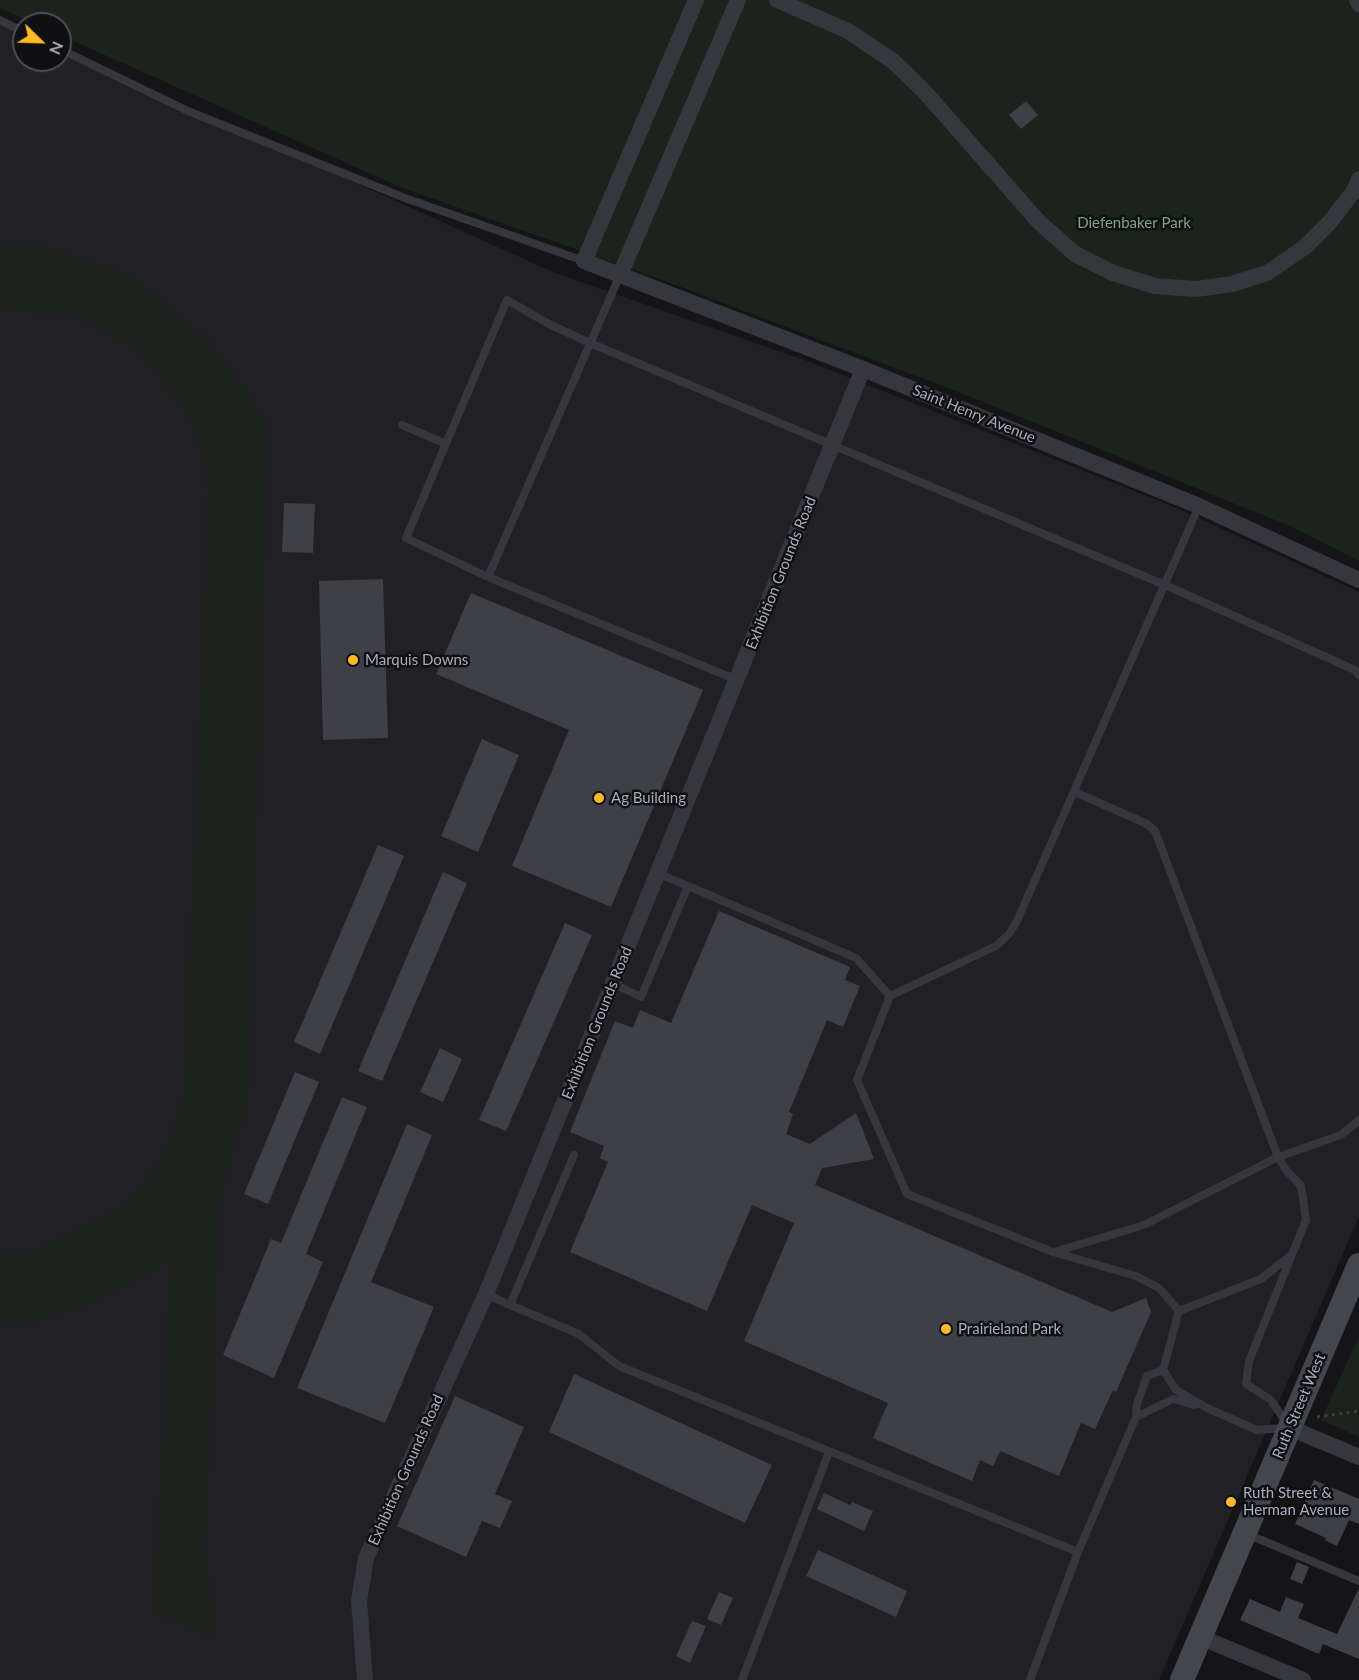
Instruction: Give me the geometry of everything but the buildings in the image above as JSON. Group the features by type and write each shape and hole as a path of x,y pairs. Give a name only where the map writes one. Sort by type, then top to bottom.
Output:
{"street":[{"path":"584,261 696,0"},
{"path":"620,275 738,0"},
{"path":"777,0 848,32 894,62 923,90 1039,222 1075,254 1113,273 1155,286 1196,289 1232,285 1267,273 1305,247 1329,223 1354,191 1359,179"},
{"path":"1357,0 1359,4"},
{"name":"Saint Henry Avenue","path":"584,261 863,369 1199,506 1359,580"},
{"name":"Exhibition Grounds Road","path":"365,1680 359,1601 366,1558 486,1294 614,984 657,873 738,681 863,369"},
{"name":"Ruth Street West","path":"1182,1680 1244,1532 1299,1431 1359,1265"},
{"path":"1299,1431 1359,1457"},
{"path":"1200,1637 1303,1680"}],"lane":[{"path":"72,55 188,111 405,198 584,261"},
{"path":"488,577 620,275"},
{"path":"738,681 488,577 406,538 507,300 549,324 590,343 1165,585 1355,670 1359,675"},
{"path":"402,425 446,444"},
{"path":"1179,1311 1160,1288 1136,1276 1053,1252 907,1194 857,1080 890,996 996,946 1009,934 1017,921 1199,506"},
{"path":"1075,792 1147,825 1155,831 1278,1157 1286,1170 1301,1186 1306,1220 1248,1360 1246,1383 1270,1400 1299,1431"},
{"path":"657,873 856,957 890,996"},
{"path":"614,984 641,997 688,886"},
{"path":"1053,1252 1144,1225 1278,1157 1341,1135 1359,1120"},
{"path":"510,1305 574,1155"},
{"path":"1179,1311 1261,1279 1291,1254"},
{"path":"486,1294 579,1334 619,1365 1078,1552"},
{"path":"1179,1311 1163,1370 1176,1390 1208,1408 1257,1430 1299,1431"},
{"path":"1030,1680 1078,1552 1136,1417 1137,1404 1148,1376 1163,1370"},
{"path":"1136,1417 1173,1399 1208,1408"},
{"path":"742,1680 829,1452"},
{"path":"1244,1532 1359,1581"}],"path":[{"path":"1299,1431 1317,1415 1359,1412"}],"shaded area":[{"path":"0,22 12,28 12,72 72,72 72,54 555,273 810,362 1172,506 1359,592 1359,1216 1159,1680 0,1680"}],"green space":[{"name":"Diefenbaker Park","path":"0,0 1359,0 1359,561 1290,526 956,391 657,278 400,187 72,40 72,12 12,13 0,8"},
{"path":"25,242 131,276 210,342 268,423 248,1097 219,1205 205,1546 215,1636 155,1613 170,1260 109,1294 28,1325 0,1323 0,1253 28,1254 118,1211 161,1162 184,1096 207,553 208,470 188,413 136,348 73,316 0,309 0,244"},
{"path":"1359,1336 1359,1437 1321,1420"}],"place":[{"name":"Marquis Downs","path":"353,660"},
{"name":"Ag Building","path":"599,798"},
{"name":"Prairieland Park","path":"946,1329"},
{"name":"Ruth Street & Herman Avenue","path":"1231,1502"}]}
